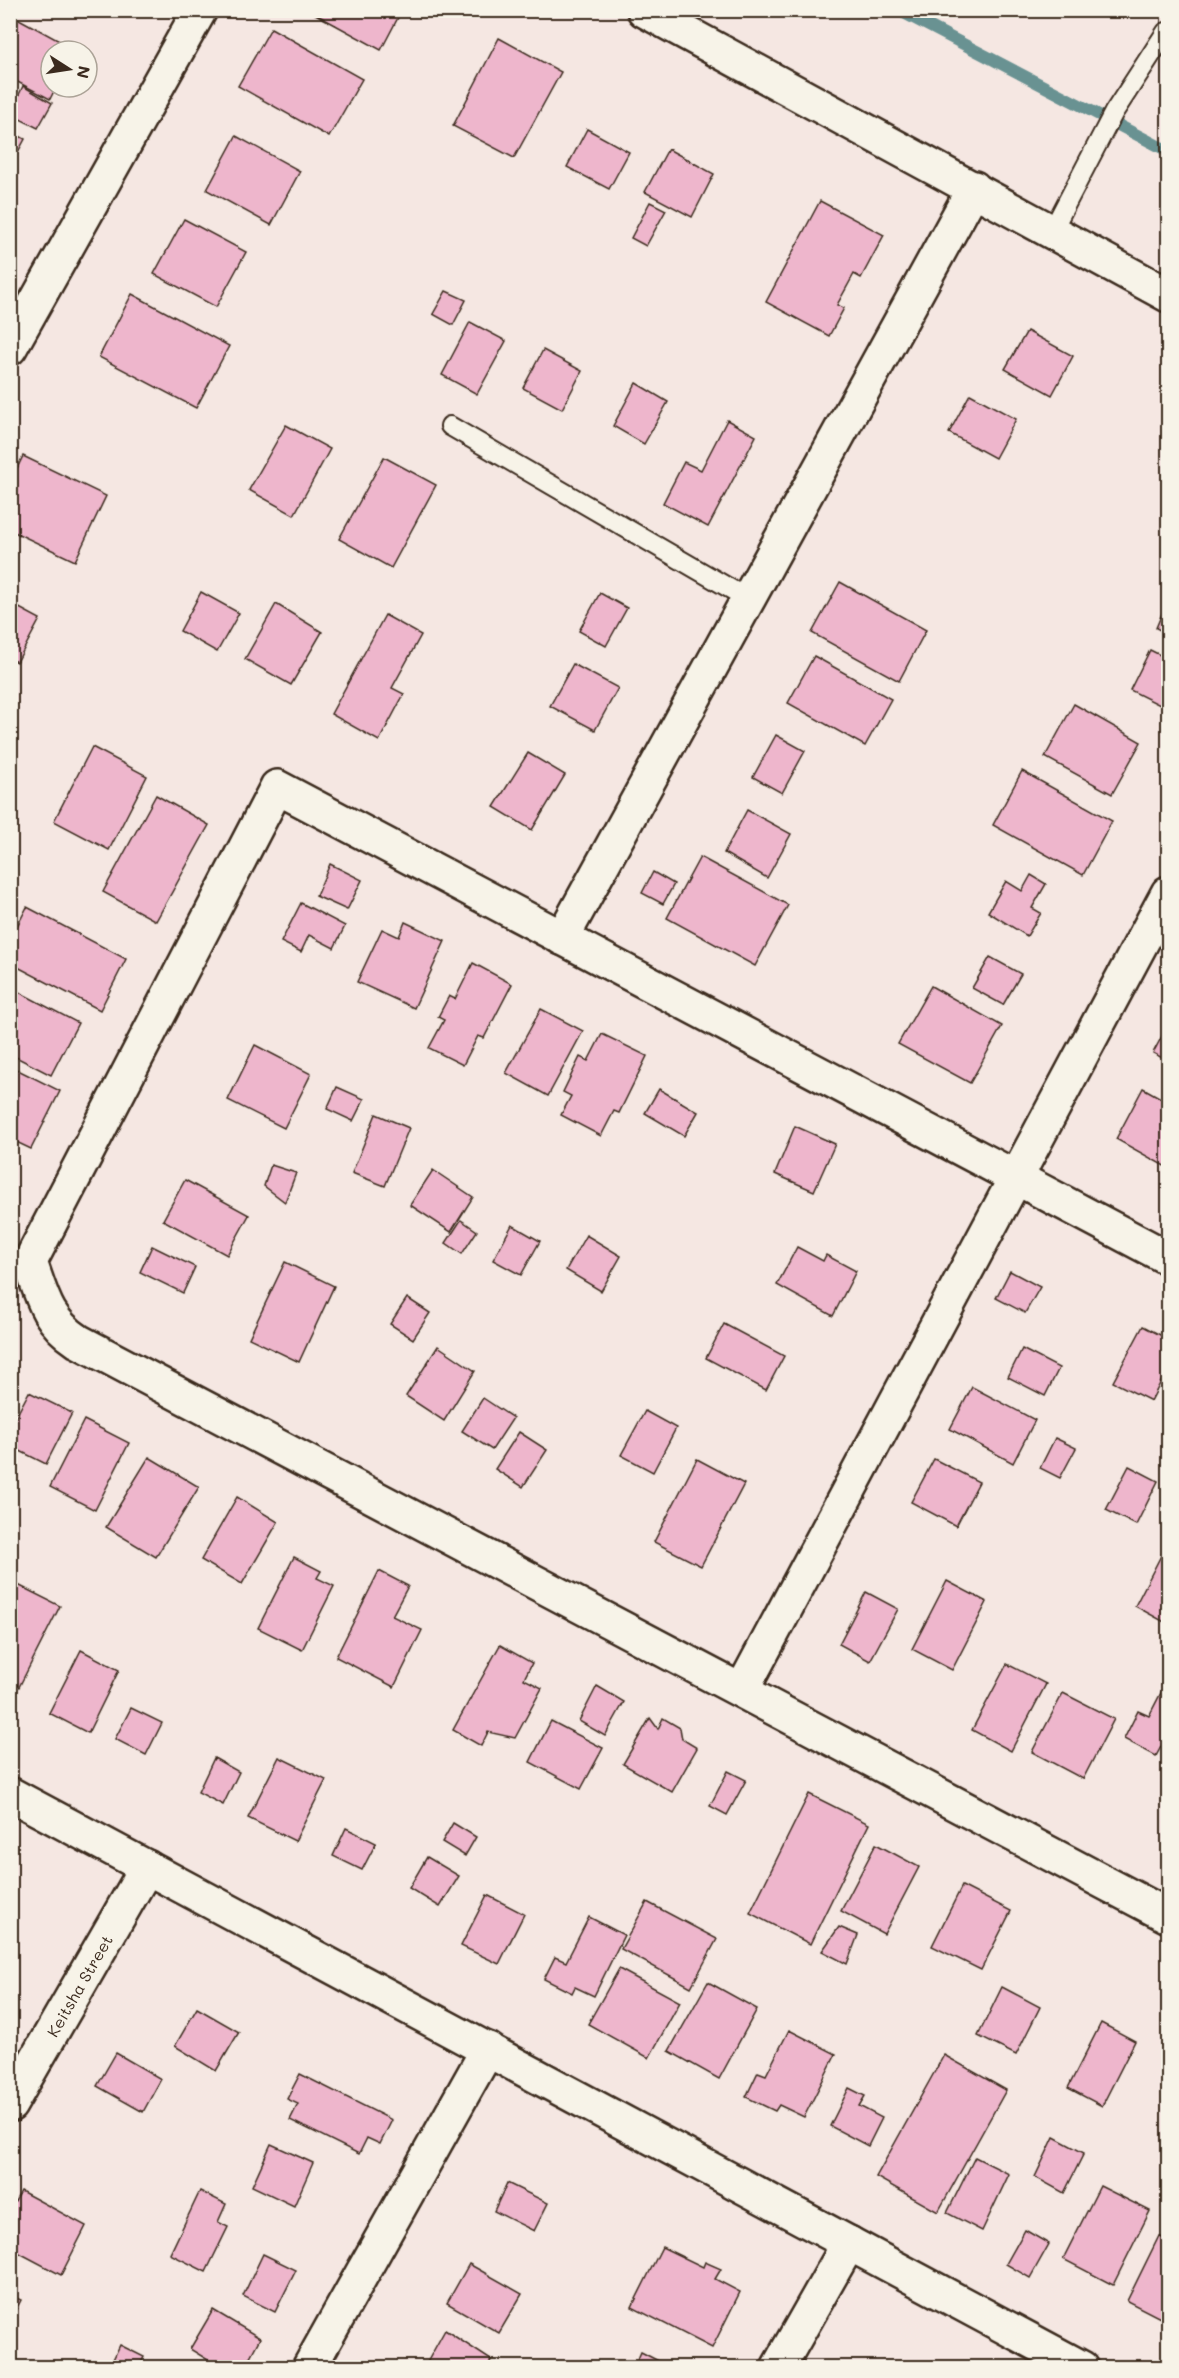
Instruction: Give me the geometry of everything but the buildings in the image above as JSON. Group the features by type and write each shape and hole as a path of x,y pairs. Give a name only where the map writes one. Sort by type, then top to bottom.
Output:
{"street":[{"path":"10,348 200,10"},
{"path":"644,10 1168,295"},
{"path":"562,938 974,188"},
{"path":"1168,1258 278,787 30,1262 53,1320 63,1332 78,1341 1168,1916"},
{"path":"742,1690 1168,893"},
{"path":"10,1794 1082,2367"},
{"name":"Keitsha Street","path":"10,2105 147,1867"},
{"path":"309,2367 488,2049"},
{"path":"778,2367 849,2243"}],"lane":[{"path":"1052,231 1114,112 1166,32"},
{"path":"450,426 748,599"}],"waterway":[{"path":"898,10 1168,151"}]}
